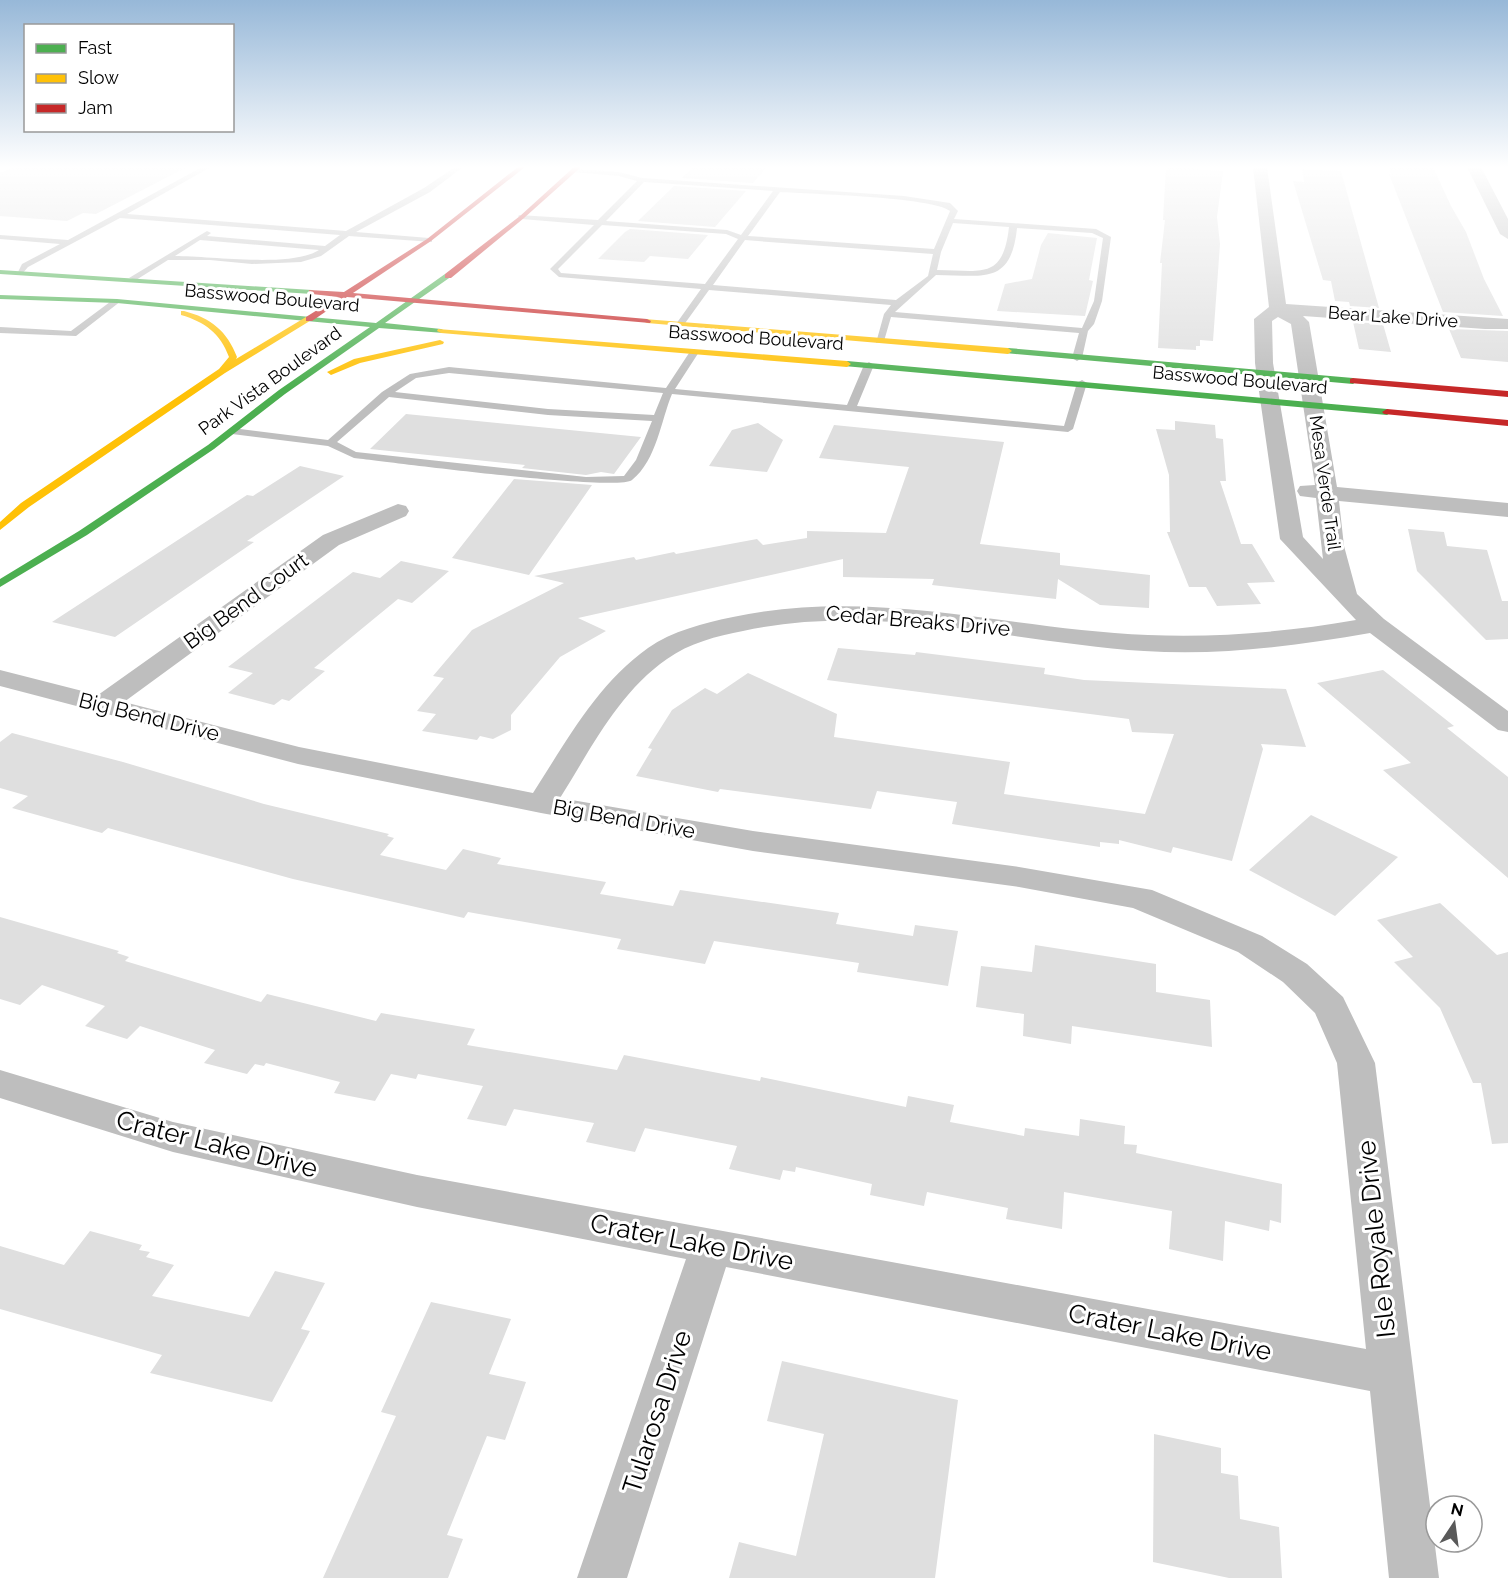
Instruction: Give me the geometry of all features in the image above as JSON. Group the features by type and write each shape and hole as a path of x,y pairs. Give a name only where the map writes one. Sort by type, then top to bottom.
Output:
{"main road":[{"path":"355,271 427,241"},
{"name":"Park Vista Boulevard","path":"0,527 25,505 222,371 346,295 428,241"},
{"name":"Park Vista Boulevard","path":"0,584 93,527 232,431 282,392 492,241"},
{"path":"474,255 472,269 476,275"},
{"name":"Basswood Boulevard","path":"0,272 240,286 1508,394"},
{"path":"0,285 9,283 22,272"},
{"path":"240,286 323,278"},
{"path":"494,293 555,313"},
{"name":"Basswood Boulevard","path":"0,297 147,304 488,335 1082,383 1508,423"},
{"path":"147,304 189,314 214,326 229,340 233,357 222,371"},
{"path":"282,392 357,361 424,344 488,335"},
{"path":"870,365 879,341"}],"street":[{"path":"1268,241 1278,309"},
{"name":"Bear Lake Drive","path":"1278,309 1508,324"},
{"name":"Mesa Verde Trail","path":"1347,598 1332,546 1327,494 1300,322 1278,309 1263,319 1266,374 1292,539 1347,598 1375,624 1508,724"},
{"path":"1284,489 1508,510"},
{"name":"Big Bend Court","path":"102,705 331,540 398,511"},
{"name":"Cedar Breaks Drive","path":"541,804 609,700 632,674 660,652 686,640 752,619 806,613 865,613 966,622 1099,639 1199,645 1282,640 1375,624"},
{"name":"Big Bend Drive","path":"0,678 298,755 541,804 753,841 1019,877 1140,898 1250,944"},
{"name":"Isle Royale Drive","path":"1250,944 1295,973 1330,1006 1356,1063 1414,1578"},
{"name":"Crater Lake Drive","path":"0,1084 173,1137 417,1191 1391,1374"},
{"name":"Tularosa Drive","path":"602,1578 712,1246"}],"lane":[{"path":"50,241 68,242"},
{"path":"133,278 195,241"},
{"path":"229,241 326,249"},
{"path":"165,258 282,263 301,260 326,249 337,241"},
{"path":"582,241 554,269 559,275 898,303"},
{"path":"680,324 704,288 742,241"},
{"path":"780,241 937,252"},
{"path":"879,341 888,314 898,303 932,277 942,241"},
{"path":"932,273 992,272 1006,260 1010,241"},
{"path":"1077,358 1084,331 1092,323 1102,279 1107,241"},
{"path":"22,272 26,266 68,242"},
{"path":"0,330 73,334 117,302"},
{"path":"888,314 1084,331"},
{"path":"232,431 330,443 354,455 500,471 610,480 627,479 635,471 660,418 669,391 694,352"},
{"path":"851,408 870,365"},
{"path":"330,443 386,394 413,376 449,370 1068,429 1082,383"},
{"path":"386,394 548,412 660,418"}],"building":[{"path":"616,241 703,241 688,259 650,256 644,262 598,259"},
{"path":"1044,241 1096,241 1089,280 1093,281 1085,316 997,311 1005,284 1032,279"},
{"path":"1163,241 1220,241 1213,341 1200,340 1200,346 1196,346 1196,350 1158,348 1162,263 1160,263"},
{"path":"1311,241 1360,241 1379,308 1350,306 1349,302 1335,301 1331,281 1323,280"},
{"path":"1415,241 1469,241 1484,279 1503,316 1443,312"},
{"path":"1353,322 1383,324 1391,352 1359,349"},
{"path":"1449,329 1508,331 1508,362 1461,358"},
{"path":"406,414 641,437 614,474 601,472 586,475 522,468 525,465 370,449"},
{"path":"1175,421 1215,425 1216,438 1223,439 1226,481 1220,481 1241,544 1252,544 1275,582 1247,583 1261,604 1217,606 1206,587 1189,587 1167,532 1170,532 1169,475 1156,429 1175,430"},
{"path":"758,423 783,440 767,472 709,466 732,430"},
{"path":"834,425 1004,442 980,544 1060,553 1060,565 1150,575 1149,608 1100,605 1058,579 1056,599 932,585 934,579 843,577 843,559 578,618 606,631 560,657 511,715 511,730 493,739 480,736 477,740 422,731 436,714 417,711 444,678 433,676 472,630 564,583 534,576 634,557 636,560 757,539 763,545 807,538 807,531 886,533 909,467 819,458"},
{"path":"300,466 344,476 247,541 254,542 115,637 52,622 247,495 253,496"},
{"path":"514,479 592,485 529,575 452,558"},
{"path":"1408,529 1444,532 1447,546 1487,550 1502,601 1508,601 1508,639 1486,640 1417,571"},
{"path":"401,561 449,571 412,603 398,599 314,668 325,671 289,701 282,699 274,705 228,693 253,673 228,667 353,572 380,578"},
{"path":"838,648 915,655 916,652 1045,668 1044,674 1084,680 1286,689 1306,747 1261,744 1263,749 1232,861 1173,847 1171,853 1119,840 1119,844 1100,842 1100,847 952,824 957,802 877,791 871,809 720,789 718,792 636,776 652,749 648,748 672,710 705,688 717,694 748,673 837,714 834,737 1010,762 1004,794 1145,814 1174,734 1132,732 1129,719 827,680"},
{"path":"1383,670 1454,726 1447,728 1508,777 1508,878 1383,770 1411,763 1317,683"},
{"path":"12,733 123,762 264,804 389,834 387,836 394,838 380,855 446,870 463,849 501,858 497,864 606,882 600,894 673,906 680,890 839,913 836,924 913,936 915,925 958,931 948,986 857,972 859,963 714,941 705,964 617,949 621,939 468,912 464,918 293,879 108,828 102,833 12,808 28,796 0,788 0,742"},
{"path":"1311,815 1398,857 1335,916 1249,870"},
{"path":"1440,903 1497,955 1508,952 1508,1143 1492,1144 1481,1083 1473,1083 1440,1008 1394,962 1413,957 1377,920"},
{"path":"0,917 119,951 117,953 129,957 125,961 261,1002 267,994 376,1021 381,1013 475,1029 467,1045 617,1070 624,1055 760,1081 761,1077 906,1107 908,1096 954,1105 950,1122 1024,1136 1025,1128 1079,1136 1080,1119 1125,1126 1124,1144 1137,1145 1136,1153 1282,1184 1281,1223 1270,1220 1269,1231 1225,1221 1223,1261 1169,1249 1172,1211 1064,1192 1062,1229 1006,1219 1008,1208 927,1192 924,1206 870,1195 872,1184 796,1167 795,1172 783,1170 780,1180 729,1169 737,1146 645,1128 635,1152 586,1142 594,1123 514,1109 506,1126 467,1119 483,1086 418,1074 416,1079 391,1074 375,1101 334,1093 340,1082 266,1063 264,1066 255,1064 247,1074 204,1063 215,1050 140,1026 127,1039 85,1026 105,1006 42,985 20,1005 0,999"},
{"path":"1035,945 1156,964 1156,992 1210,1000 1212,1047 1072,1026 1071,1044 1023,1036 1024,1014 976,1007 981,966 1032,972"},
{"path":"90,1231 142,1245 139,1250 150,1252 146,1257 174,1265 152,1296 249,1317 275,1271 325,1283 301,1329 310,1331 272,1402 150,1373 162,1355 0,1309 0,1246 64,1265"},
{"path":"431,1302 511,1319 489,1374 526,1382 505,1440 487,1436 447,1535 463,1539 448,1578 323,1578 396,1416 381,1412"},
{"path":"782,1361 958,1400 935,1578 729,1578 739,1542 796,1556 824,1434 767,1421"},
{"path":"1154,1434 1221,1448 1221,1473 1238,1476 1240,1519 1279,1527 1282,1578 1229,1578 1153,1562"}],"traffic: fast":[{"path":"0,272 312,292"},
{"path":"0,584 83,533 211,447 282,392 448,276"},
{"path":"0,297 117,301 441,331"},
{"path":"1008,351 1353,381"},
{"path":"847,364 1387,412"}],"traffic: slow":[{"path":"184,313 208,323 225,340 233,357 222,371"},
{"path":"0,527 25,505 222,371 309,319"},
{"path":"647,321 1008,351"},
{"path":"441,331 847,364"},
{"path":"331,372 357,361 440,342"}],"traffic: jam":[{"path":"309,319 428,241"},
{"path":"448,276 492,241"},
{"path":"312,292 647,321"},
{"path":"1353,381 1508,394"},
{"path":"1387,412 1508,423"}]}
